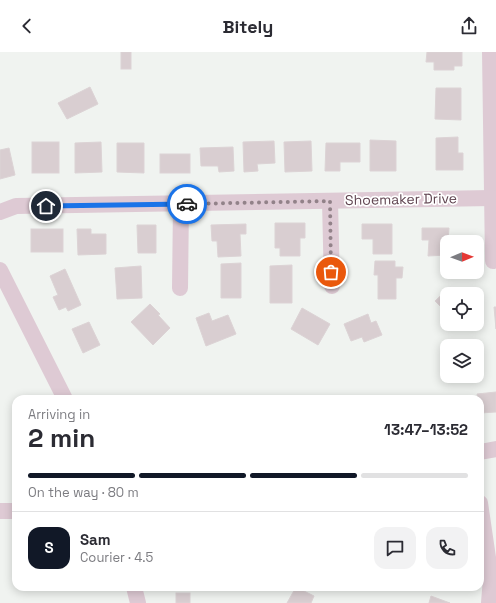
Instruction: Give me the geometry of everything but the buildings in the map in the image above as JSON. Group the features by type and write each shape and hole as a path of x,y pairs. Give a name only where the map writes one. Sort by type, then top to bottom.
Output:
{"street":[{"path":"490,52 493,261"},
{"name":"Shoemaker Drive","path":"0,212 16,206 492,198"},
{"path":"330,201 332,286"},
{"path":"180,288 181,204"},
{"path":"0,270 63,395"},
{"path":"484,451 496,449"},
{"path":"0,512 12,512"},
{"path":"484,530 491,578 489,603"},
{"path":"135,591 138,603"}],"way so far":[{"path":"187,204 330,201 331,272"}],"route":[{"path":"46,206 187,204"}]}
